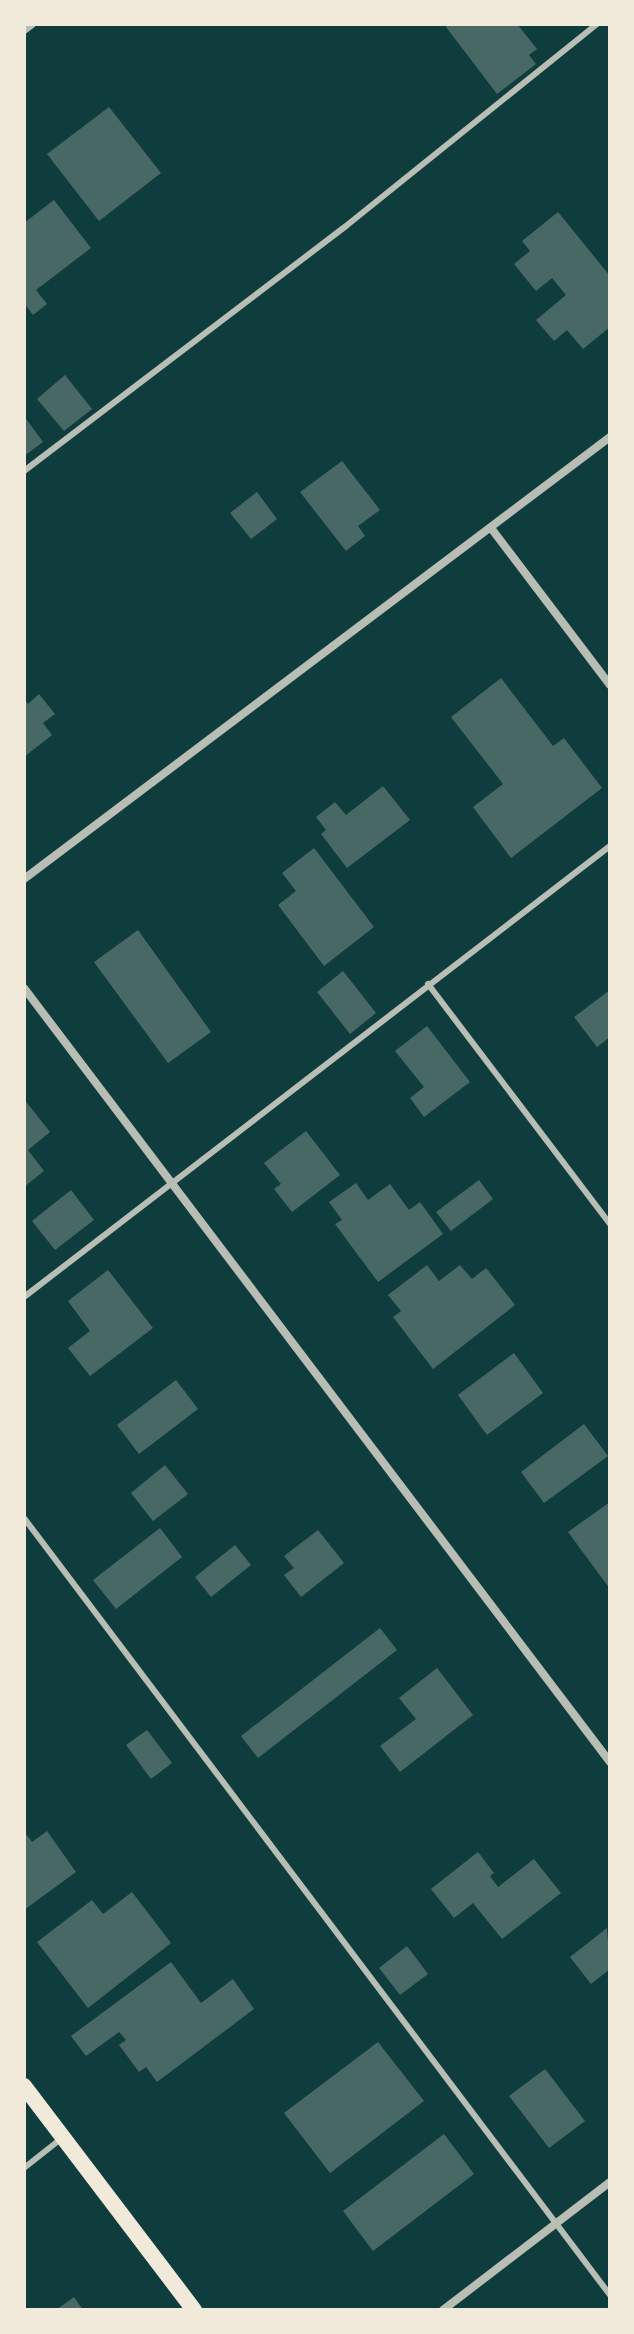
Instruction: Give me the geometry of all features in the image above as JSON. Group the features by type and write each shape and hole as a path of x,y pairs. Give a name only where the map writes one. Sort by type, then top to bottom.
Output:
{"main road":[{"path":"24,2086 194,2310"}],"street":[{"path":"24,30 32,24"},
{"path":"24,879 610,437"},
{"path":"491,528 610,685"},
{"path":"24,988 610,1762"},
{"path":"443,2310 610,2182"}],"lane":[{"path":"24,471 346,226 597,24"},
{"path":"24,1297 610,846"},
{"path":"428,984 610,1224"},
{"path":"24,1518 610,2295"},
{"path":"24,2168 63,2137"}],"building":[{"path":"449,24 517,24 537,49 529,55 536,64 497,94 446,27"},
{"path":"109,107 161,173 99,221 47,154"},
{"path":"54,200 91,248 36,290 47,304 33,315 24,303 24,223"},
{"path":"558,212 610,276 610,327 583,349 567,330 554,341 536,320 566,295 552,278 536,291 514,264 530,251 522,241"},
{"path":"65,375 92,409 64,431 37,399"},
{"path":"24,416 43,442 24,456"},
{"path":"342,461 380,510 358,526 365,536 346,551 300,492"},
{"path":"257,492 277,519 251,539 230,513"},
{"path":"501,678 553,746 564,738 602,788 511,858 473,807 503,784 451,717"},
{"path":"39,694 55,714 43,723 52,735 24,757 24,699 28,704"},
{"path":"383,786 410,820 347,868 321,834 326,830 316,817 335,802 346,815"},
{"path":"314,848 374,927 324,966 278,905 296,891 282,873"},
{"path":"138,930 211,1032 168,1063 94,962"},
{"path":"343,971 376,1013 350,1034 317,992"},
{"path":"610,990 610,1037 597,1047 574,1017"},
{"path":"427,1026 470,1082 424,1117 410,1098 424,1087 395,1051"},
{"path":"24,1099 50,1132 28,1150 44,1171 24,1187"},
{"path":"306,1131 340,1175 292,1212 274,1189 281,1184 264,1163"},
{"path":"479,1180 493,1199 451,1231 436,1212"},
{"path":"356,1183 368,1200 390,1184 409,1210 420,1202 443,1234 378,1282 335,1224 342,1220 329,1202"},
{"path":"71,1190 94,1220 55,1250 32,1221"},
{"path":"427,1265 439,1281 460,1265 472,1279 486,1268 515,1305 433,1369 393,1317 401,1311 388,1295"},
{"path":"108,1270 153,1328 90,1376 68,1348 90,1331 68,1301"},
{"path":"514,1353 543,1393 487,1435 458,1395"},
{"path":"176,1380 198,1409 139,1454 117,1425"},
{"path":"584,1424 608,1456 544,1503 521,1472"},
{"path":"165,1465 188,1494 153,1521 131,1493"},
{"path":"610,1502 610,1589 568,1532"},
{"path":"160,1528 182,1557 116,1609 93,1580"},
{"path":"318,1530 344,1563 301,1597 284,1575 294,1568 284,1556"},
{"path":"235,1545 251,1565 211,1597 195,1577"},
{"path":"380,1628 397,1650 258,1758 241,1736"},
{"path":"437,1668 473,1715 400,1772 380,1746 416,1719 399,1698"},
{"path":"147,1730 172,1763 151,1779 126,1745"},
{"path":"24,1831 32,1842 47,1831 76,1872 24,1910"},
{"path":"478,1852 494,1873 490,1876 498,1887 534,1859 561,1893 502,1939 473,1903 454,1918 431,1889"},
{"path":"132,1892 171,1943 88,2008 37,1942 92,1900 103,1914"},
{"path":"607,1928 610,1969 591,1984 570,1957"},
{"path":"407,1946 428,1974 400,1995 379,1968"},
{"path":"171,1962 201,2003 233,1979 254,2009 157,2082 146,2067 139,2072 119,2045 126,2040 119,2032 86,2056 71,2036"},
{"path":"378,2042 424,2101 330,2173 284,2113"},
{"path":"545,2069 585,2121 549,2148 509,2096"},
{"path":"444,2134 474,2174 373,2251 343,2211"},
{"path":"74,2297 83,2310 56,2310"}]}
